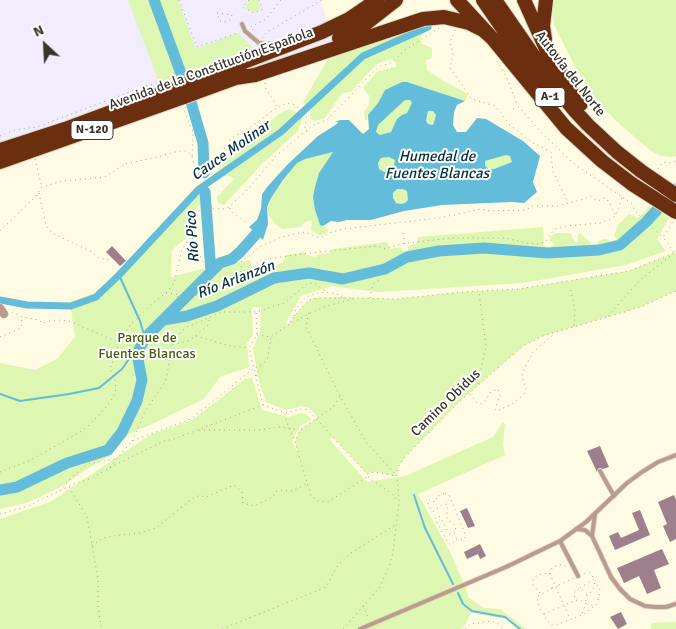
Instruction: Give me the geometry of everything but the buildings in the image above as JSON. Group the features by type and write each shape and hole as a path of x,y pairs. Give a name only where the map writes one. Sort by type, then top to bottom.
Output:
{"highway":[{"name":"Avenida de la Constitución Española","path":"6,153 33,151 187,93 339,24 362,11 376,0"},
{"name":"Avenida de la Constitución Española","path":"6,153 235,78 343,37 371,20 396,0"},
{"path":"456,0 492,38 566,128 602,161 638,175 656,176 676,188"},
{"name":"A-1","path":"483,0 539,82 566,116 597,149 638,175"},
{"name":"Autovía del Norte","path":"495,0 554,85 588,126 638,175 676,207"},
{"path":"524,0 535,27 575,97 624,150 638,175 676,212"},
{"path":"546,0 543,26 553,61"},
{"path":"235,78 263,72 424,19 444,18 462,21 483,30 492,38"},
{"name":"Autovía del Norte","path":"638,175 676,195"}],"lane":[{"path":"242,24 245,30 258,43 276,44"},
{"path":"283,41 323,26 339,24"},
{"path":"360,629 506,567 560,541 576,530 642,472 658,462 676,455"},
{"path":"600,471 614,496"},
{"path":"592,536 595,514"},
{"path":"576,530 585,530 592,536 611,577 625,595 644,606 666,607 676,604"},
{"path":"560,541 578,576"}],"path":[{"path":"179,0 197,47 237,33"},
{"path":"249,0 243,7 254,13 262,10 259,0"},
{"path":"254,30 250,27 265,20 281,0"},
{"path":"258,43 267,32 322,0"},
{"path":"217,13 232,15 232,18 228,22 223,22 220,21 217,13"},
{"path":"0,472 29,461 85,429 113,398 116,389 115,380 110,368 119,343 131,324 166,293 174,283 182,249 191,237 198,213 202,208 223,209 229,207 249,188 271,162 313,125 327,120 375,70 393,62 404,50 443,27"},
{"path":"450,28 458,30"},
{"path":"455,29 450,42 453,54 450,68 472,99 495,106 510,125 531,142 551,152 553,172 568,202"},
{"path":"495,57 504,72 518,106 562,153 632,204 635,211 643,219"},
{"path":"263,72 266,88 278,107"},
{"path":"0,136 54,121 148,84 156,82 165,83"},
{"path":"187,93 184,110 192,132 192,156 196,172 204,176"},
{"path":"204,176 207,176 235,136 287,103 293,104 307,114 306,131"},
{"path":"512,109 518,106"},
{"path":"33,151 42,187"},
{"path":"0,231 42,187 62,181 105,178 125,164 157,158 179,151 187,151 192,156"},
{"path":"204,176 205,184"},
{"path":"39,192 46,226 52,233 90,251 99,258 110,260"},
{"path":"241,278 241,262 261,246 281,237 305,232 320,238 329,232 343,229 439,218 481,210 526,210 533,206 557,206 590,196 598,201 604,198 607,199 615,215"},
{"path":"166,293 194,296 212,292 237,281 261,260 328,250 378,246 385,250 400,244 405,245 452,238 485,237 506,238 540,244 546,241 555,229 566,226 600,223 615,215 622,196"},
{"path":"229,207 232,212 247,223"},
{"path":"663,236 676,218"},
{"path":"649,225 663,236 675,253"},
{"path":"403,232 405,245"},
{"path":"191,237 204,264"},
{"path":"294,316 309,300 343,297 397,299 461,292 518,289 629,271 675,253"},
{"path":"608,316 640,280 675,253"},
{"path":"370,298 374,284 379,280"},
{"path":"108,468 132,441 146,410 167,375 173,340 185,328 222,312 256,312 284,303 308,284 316,284 326,292"},
{"path":"571,290 575,311 574,328"},
{"name":"Camino Obidus","path":"397,476 399,465 406,456 478,385 523,346 536,339 638,308 676,291"},
{"path":"290,324 296,308 306,297 326,292 343,297"},
{"path":"478,292 486,346 478,385"},
{"path":"176,295 185,303 194,296"},
{"path":"257,335 271,337 310,313 356,298"},
{"path":"2,311 39,320 42,323 56,320 69,321 119,343"},
{"path":"256,312 257,335 249,348 263,405"},
{"path":"310,313 306,327 340,396 366,442 397,476 399,501 393,552 386,576 380,587 343,629"},
{"path":"0,336 21,328 22,317"},
{"path":"152,342 172,344 190,340 207,326 211,317"},
{"path":"469,394 477,403 481,404 491,392 498,389 500,395 497,411 514,403 524,394 526,388 522,376 532,352 555,334"},
{"path":"195,336 230,346 249,348"},
{"path":"132,441 191,419 267,360 271,337"},
{"path":"255,377 262,364"},
{"path":"295,442 300,430 332,408 340,396"},
{"path":"0,514 28,506 92,478 108,468 164,441 174,439 263,405 285,414 300,409 308,410 367,474 367,477"},
{"path":"285,414 311,496 318,501 328,502 367,477"},
{"path":"198,430 259,430 280,427 300,430"},
{"path":"60,491 75,474 88,464 116,459"},
{"path":"367,474 374,472 397,476"},
{"path":"367,477 399,501"},
{"path":"92,546 103,538 119,534 140,533 156,528 193,498 198,496 206,497 234,485 242,492 243,503 254,506 273,496 275,492 280,490 292,491 307,484"},
{"path":"69,487 87,518 98,579 101,629"},
{"path":"445,493 449,495 466,536 463,540 456,539 451,545 448,543 436,519 438,516 440,517 450,534 455,533 456,526 446,518 447,504 442,504 433,512 428,502 430,500 436,502 436,497 440,494 445,493"},
{"path":"222,629 326,587 338,566 351,553 396,524"},
{"path":"570,571 564,565 558,565 552,568 550,574 570,619"},
{"path":"589,572 600,590 599,599 589,612 559,624 551,624 542,615 536,600 537,596 570,578 578,576 589,572"},
{"path":"540,593 533,585 533,579 543,573 550,574"},
{"path":"575,600 574,593 595,580"},
{"path":"587,594 592,592 595,580"},
{"path":"580,588 587,594"},
{"path":"581,614 585,609 587,594"},
{"path":"542,615 575,600 595,606"},
{"path":"363,606 371,624"},
{"path":"465,629 471,624 490,621 497,623 505,629"}],"shaded area":[{"path":"0,0 321,0 335,51 0,168"}],"green space":[{"path":"128,0 178,0 196,49 238,33 257,51 161,87"},
{"path":"250,0 258,0 260,9 254,12 246,9"},
{"path":"555,0 676,0 676,156 661,156 651,151 615,120 593,95 580,76 554,25 552,8"},
{"path":"423,26 427,31 420,37 422,44 432,48 432,58 426,60 427,70 468,94 465,101 402,82 385,90 365,121 364,112 369,105 370,97 363,88 378,71 396,67 396,62 392,59 379,63 351,92 342,93 325,118 314,121 310,118 311,110 303,102 329,57"},
{"path":"405,100 410,100 412,103 407,114 391,132 380,135 376,132 378,125"},
{"path":"289,109 303,117 298,131 263,163 224,205 218,203 217,197 234,179 227,175 217,181 212,176 247,137 257,141 261,137 256,133 279,114"},
{"path":"428,111 433,111 436,115 433,125 428,124 426,121"},
{"path":"335,151 319,173 313,197 320,225 327,228 328,232 320,236 311,230 312,220 305,222 300,227 282,229 274,223 267,211 271,198 296,163"},
{"path":"506,155 510,156 512,162 494,169 489,169 485,166 485,161"},
{"path":"389,157 395,160 394,166 384,172 379,169 378,163 381,158"},
{"name":"Parque de Fuentes Blancas","path":"200,184 200,204 194,212 189,235 172,250 171,277 217,265 250,260 253,269 265,271 283,262 286,255 304,252 306,255 316,257 318,254 329,253 332,249 387,242 390,249 401,247 404,252 408,251 408,246 416,244 418,237 543,227 543,245 549,248 554,244 549,240 555,233 570,233 575,242 578,242 578,235 580,233 592,246 597,246 598,241 605,239 609,240 613,245 618,241 614,235 618,225 629,214 638,218 650,206 669,218 657,239 666,251 626,265 523,283 377,292 332,286 301,296 286,322 287,326 302,306 313,298 397,299 461,292 518,289 629,271 676,252 676,291 638,308 543,336 523,346 459,402 406,456 399,465 397,476 374,472 367,474 333,437 329,439 367,482 405,476 493,437 503,422 505,425 503,445 505,455 418,494 450,552 468,597 484,608 500,609 526,629 517,629 507,619 471,613 464,627 460,629 0,629 0,519 50,502 150,435 192,420 245,379 252,378 262,410 288,417 301,413 306,414 312,419 299,427 292,441 298,454 295,442 300,430 318,417 309,408 301,406 286,410 266,402 259,382 253,348 260,332 261,307 252,307 253,335 247,343 249,367 220,377 204,399 130,433 108,457 59,488 26,503 0,509 0,363 35,370 57,359 75,337 70,302 94,293 117,274"},
{"path":"401,188 409,196 401,204 393,196"},
{"path":"676,622 676,629 650,629 652,623"}],"water":[{"name":"Humedal de Fuentes Blancas","path":"402,82 407,82 465,101 457,105 454,112 453,125 457,132 466,132 477,118 486,119 523,141 540,156 533,182 537,192 524,203 442,205 404,211 371,220 331,221 323,226 320,225 313,197 319,173 333,152 297,163 283,180 267,207 268,224 263,240 249,227 257,220 261,209 262,194 268,186 318,136 338,122 335,122 349,120 363,134 369,129 368,115 378,103 385,90","holes":["405,100 410,100 412,103 407,113 397,119 391,132 380,135 376,132 378,125","428,111 433,111 436,115 433,125 428,124 426,121","506,155 510,156 512,162 489,169 485,166 485,161","389,157 395,160 394,166 384,172 379,169 378,163 381,158","397,189 407,191 408,200 405,203 396,203 393,193"]}],"waterway":[{"name":"Río Pico","path":"154,0 183,79"},
{"name":"Cauce Molinar","path":"0,300 27,305 71,306 96,297 199,189 281,132 363,56 428,27"},
{"name":"Río Pico","path":"191,102 203,143 204,173"},
{"name":"Río Arlanzón","path":"0,490 17,487 67,463 108,450 122,432 137,401 142,380 137,354 145,338 163,320 187,316 217,306 274,278 309,273 343,279 385,269 407,257 439,251 484,248 547,253 599,250 620,245 646,222 676,189"},
{"name":"Río Pico","path":"205,192 211,272"},
{"name":"Río Pico","path":"163,320 220,263 232,259 256,234"},
{"path":"119,275 140,321 145,338"},
{"path":"0,394 20,401 99,388 122,369 131,356 137,354"},
{"path":"414,495 425,528 453,584"},
{"path":"458,593 463,604 472,611 505,617 520,629"}]}
